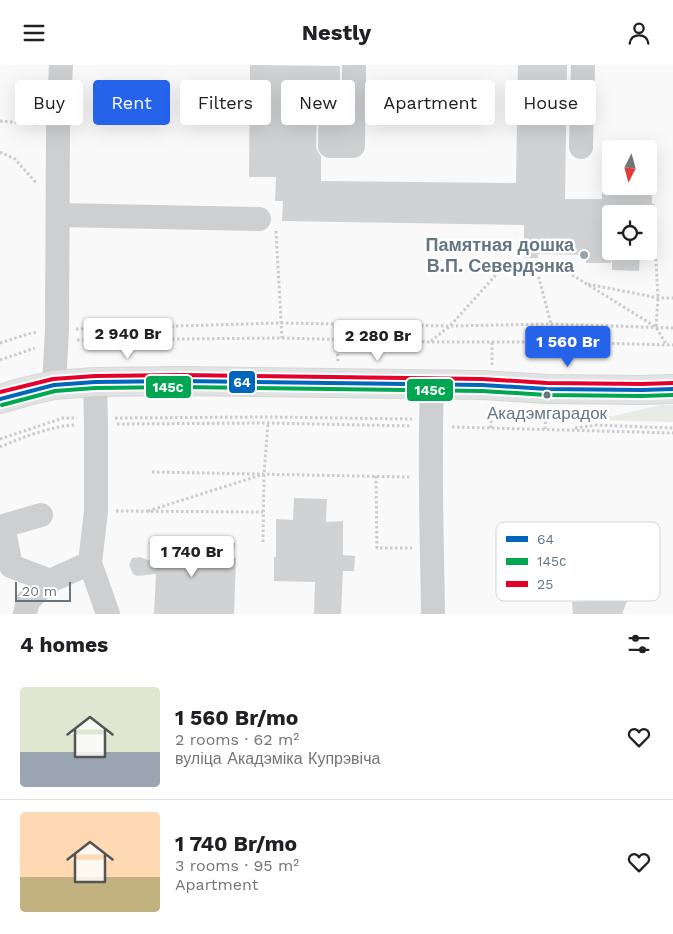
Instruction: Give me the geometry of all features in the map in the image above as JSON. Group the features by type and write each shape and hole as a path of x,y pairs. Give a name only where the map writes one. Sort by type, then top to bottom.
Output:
{"main road":[{"path":"0,399 54,385 95,382 339,382 491,385 547,389 673,389"}],"lane":[{"path":"60,80 61,65"},
{"path":"354,65 354,80"},
{"path":"581,147 583,65"},
{"path":"54,385 58,125"},
{"path":"330,125 330,146 353,146 353,125"},
{"path":"58,215 259,219"},
{"path":"95,382 96,511 90,563 108,614"},
{"path":"432,385 433,614"},
{"path":"40,515 2,526 11,566 50,581"},
{"path":"26,614 28,601 50,581 90,563"}],"path":[{"path":"0,121 15,122"},
{"path":"0,152 15,159 42,190 58,215"},
{"path":"654,204 658,298 656,327"},
{"path":"259,219 276,228 282,338"},
{"path":"431,342 450,326 504,266 560,268 656,327 666,345"},
{"path":"536,267 551,324 551,342"},
{"path":"585,284 658,298 673,298"},
{"path":"0,360 56,335 281,323 450,326 551,324 673,328"},
{"path":"0,343 28,334 673,345"},
{"path":"0,447 16,440 66,425 96,421 268,417 416,419 431,426"},
{"path":"0,439 63,418 96,421 431,426 673,433"},
{"path":"262,543 268,423"},
{"path":"568,430 596,425 673,427"},
{"path":"152,472 431,477"},
{"path":"144,512 264,474"},
{"path":"376,476 377,548 432,548"},
{"path":"96,511 263,512"}],"shaded area":[{"path":"661,405 673,405 673,422 598,420 590,417 613,416"}],"building":[{"path":"250,65 340,66 340,80 281,80 281,125 316,125 316,146 321,156 321,181 516,183 517,125 566,125 565,199 602,199 602,195 652,195 652,205 602,205 602,260 611,260 611,263 586,263 586,255 538,254 538,258 524,258 524,225 282,221 283,201 275,201 276,177 249,177 249,125 271,125 271,80 250,80"},
{"path":"518,65 567,65 567,80 518,80"},
{"path":"612,260 640,260 639,271 612,270"},
{"path":"294,498 327,499 326,522 343,521 343,555 355,556 354,571 343,571 341,614 314,614 315,582 274,581 276,519 293,520"},
{"path":"157,542 235,543 233,558 236,558 234,614 154,614 156,574 137,576 133,574 129,565 132,558 140,557 156,563"},
{"path":"627,601 622,614 573,614 572,602"}],"transit line":[{"name":"25","path":"0,392 53,379 95,376 181,375 482,379 547,383 673,383"},
{"name":"64","path":"0,399 54,385 95,382 181,381 482,385 547,389 673,389"},
{"name":"145с","path":"2,405 55,391 95,388 181,387 482,391 547,395 673,395"}],"place":[{"name":"Памятная дошка В.П. Севердэнка","path":"584,255"},
{"name":"Акадэмгарадок","path":"547,395"}]}
